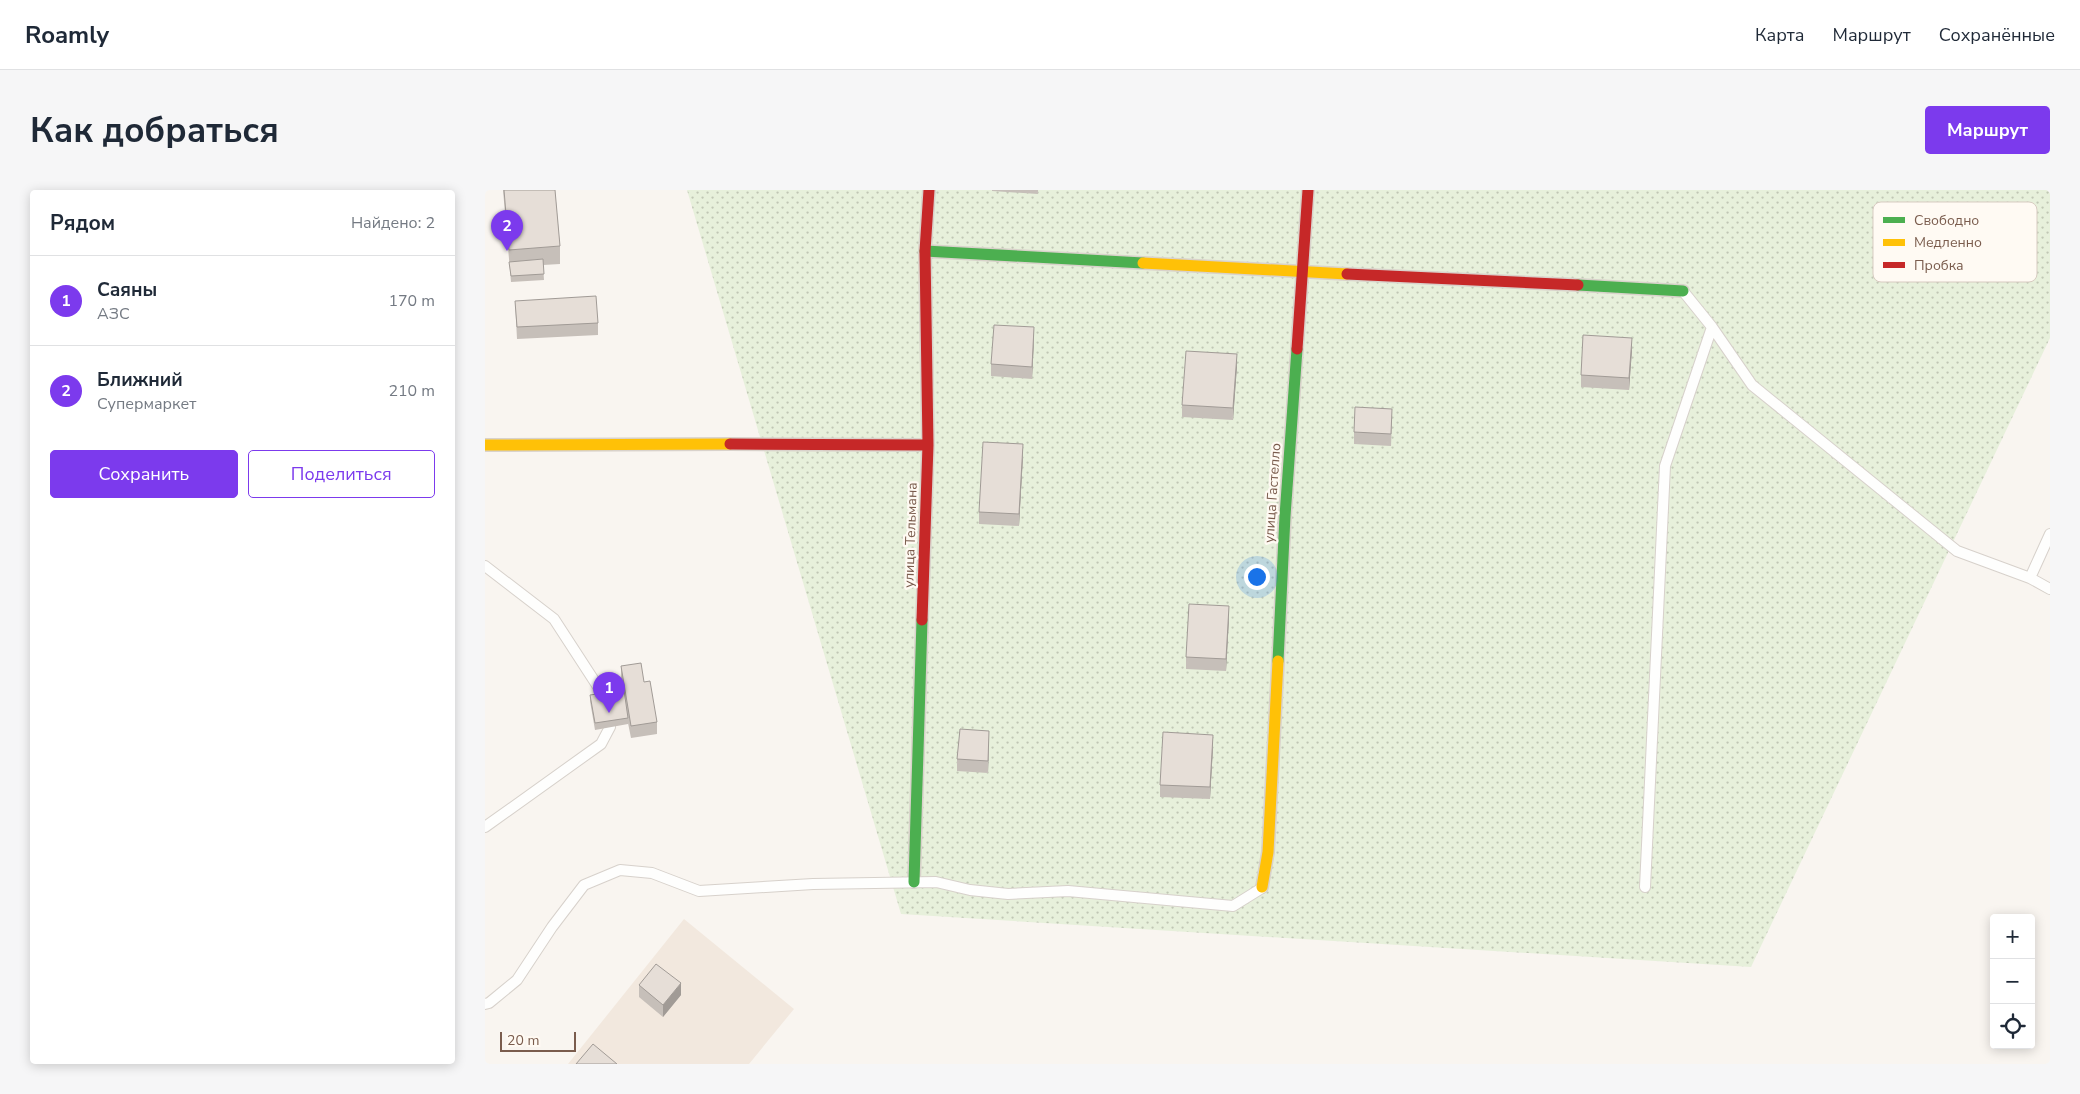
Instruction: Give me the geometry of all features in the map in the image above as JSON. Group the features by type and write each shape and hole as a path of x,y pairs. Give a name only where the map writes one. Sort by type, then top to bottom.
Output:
{"street":[{"name":"улица Тельмана","path":"914,882 928,445 925,250 929,190"},
{"name":"улица Гастелло","path":"1262,887 1268,852 1285,516 1308,190"},
{"path":"925,250 1303,272 1629,286 1683,291"},
{"path":"485,445 928,445"}],"lane":[{"path":"1683,291 1712,326 1752,385 1957,551 2030,578 2050,589"},
{"path":"1645,887 1665,466 1712,326"},
{"path":"2030,578 2050,534"},
{"path":"485,566 554,619 605,699"},
{"path":"485,827 601,744 610,727"},
{"path":"485,1004 489,1003 517,980 552,927 584,885 620,870 652,872 699,891 813,884 936,882 970,890 1008,894 1068,891 1233,906 1262,887"}],"shaded area":[{"path":"684,919 794,1009 749,1064 568,1064"}],"green space":[{"path":"687,190 2050,190 2050,338 1751,967 901,914"}],"building":[{"path":"504,190 555,190 560,246 509,250"},
{"path":"543,259 544,274 511,276 509,262"},
{"path":"596,296 598,323 517,327 515,301"},
{"path":"994,325 1034,327 1032,367 991,364"},
{"path":"1583,335 1632,338 1629,378 1581,375"},
{"path":"1186,351 1237,354 1233,408 1182,405"},
{"path":"1355,407 1392,409 1391,434 1354,432"},
{"path":"983,442 1023,444 1019,514 979,512"},
{"path":"1189,604 1229,606 1226,659 1186,657"},
{"path":"641,663 644,682 650,681 657,722 631,726 621,666"},
{"path":"624,690 628,718 595,723 590,695"},
{"path":"960,729 989,731 988,761 957,759"},
{"path":"1163,732 1213,735 1210,787 1160,785"},
{"path":"656,964 681,983 663,1005 639,985"},
{"path":"593,1044 617,1064 576,1064"}],"traffic: fast":[{"path":"925,251 1143,263"},
{"path":"1578,285 1683,291"},
{"path":"1278,661 1285,516 1297,349"},
{"path":"914,882 922,620"}],"traffic: slow":[{"path":"1143,263 1347,274"},
{"path":"485,445 730,444"},
{"path":"1262,887 1268,852 1278,661"}],"traffic: jam":[{"path":"922,620 928,445 925,251 929,190"},
{"path":"1297,349 1308,190"},
{"path":"1347,274 1578,285"},
{"path":"730,444 928,445"}],"place":[{"name":"Ближний","path":"507,251"},
{"name":"Саяны","path":"609,713"}]}
